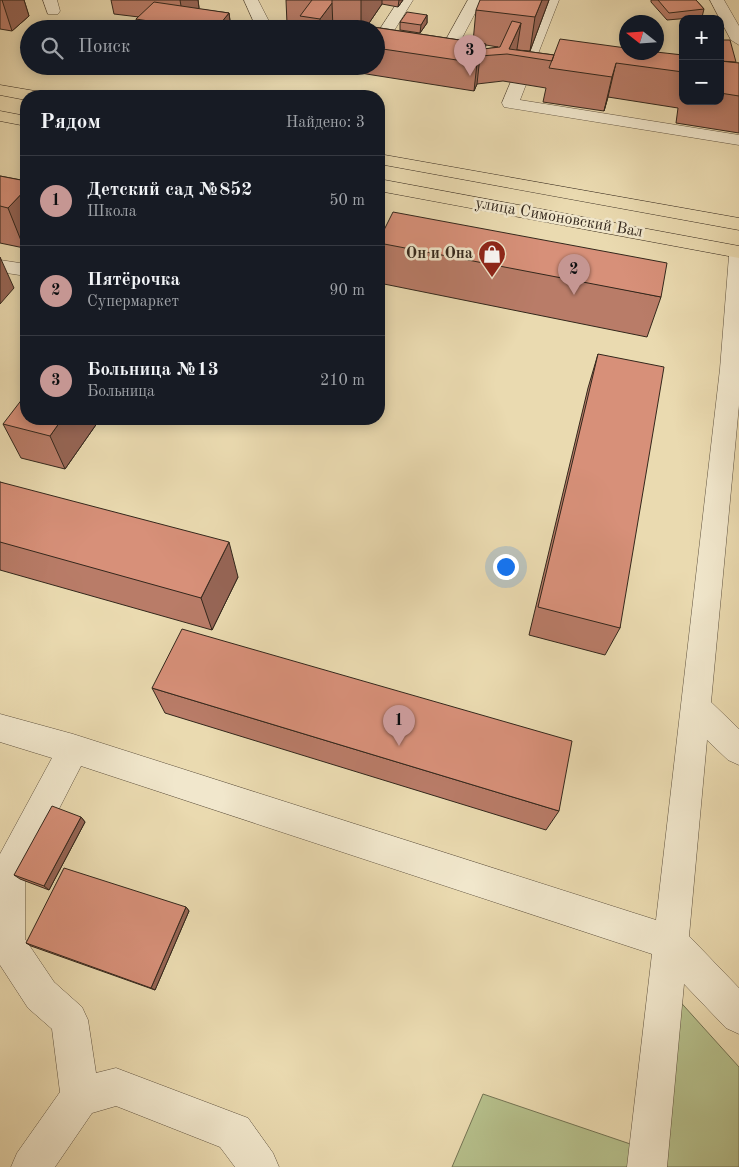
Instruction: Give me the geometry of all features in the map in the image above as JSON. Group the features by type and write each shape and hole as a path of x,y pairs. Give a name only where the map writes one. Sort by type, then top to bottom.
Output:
{"main road":[{"path":"0,90 20,94"},
{"path":"0,116 20,119"},
{"name":"улица Симоновский Вал","path":"385,160 739,224"},
{"name":"улица Симоновский Вал","path":"385,186 739,252"}],"lane":[{"path":"251,0 260,20"},
{"path":"385,32 406,0"},
{"path":"446,54 475,0"},
{"path":"552,0 510,103 739,140"},
{"path":"717,0 739,40"},
{"path":"385,45 398,47"},
{"path":"427,51 464,56"},
{"path":"508,63 545,68"},
{"path":"646,1167 695,707 735,370 739,256"},
{"path":"0,266 20,270"},
{"path":"695,707 739,750"},
{"path":"0,728 74,749 670,942 739,1014"},
{"path":"74,749 8,864 6,944 40,995 69,1020 80,1097"},
{"path":"31,1167 80,1097 116,1087 234,1132 259,1167"}],"green space":[{"path":"666,986 739,1067 739,1167 452,1167 483,1094 648,1150"}],"building":[{"path":"312,0 332,0 332,3 320,19 300,16"},
{"path":"480,0 542,0 535,17 476,10"},
{"path":"658,0 696,0 704,9 669,13"},
{"path":"154,2 229,13 223,20 136,19"},
{"path":"407,12 427,15 421,25 400,22"},
{"path":"512,21 521,23 509,49 554,55 552,61 507,54 480,56 477,63 385,49 385,29 486,44 483,49 500,47"},
{"path":"560,39 619,47 619,60 664,60 664,53 679,55 679,71 616,63 612,77 549,68"},
{"path":"724,40 730,40 736,62 724,61"},
{"path":"724,61 739,63 739,96 724,94"},
{"path":"0,176 20,180 20,195 8,208 0,206"},
{"path":"393,212 667,263 661,297 385,244 385,228"},
{"path":"598,354 664,367 620,628 538,607"},
{"path":"20,402 20,425 58,425 50,436 3,424"},
{"path":"0,482 229,542 201,598 0,542"},
{"path":"182,629 572,741 559,811 152,688"},
{"path":"52,806 81,817 44,886 14,875"},
{"path":"64,868 186,907 151,988 26,943"}],"place":[{"name":"Больница №13","path":"470,76"},
{"name":"Он и Она","path":"492,278"},
{"name":"Пятёрочка","path":"574,295"},
{"name":"Детский сад №852","path":"399,746"}]}
